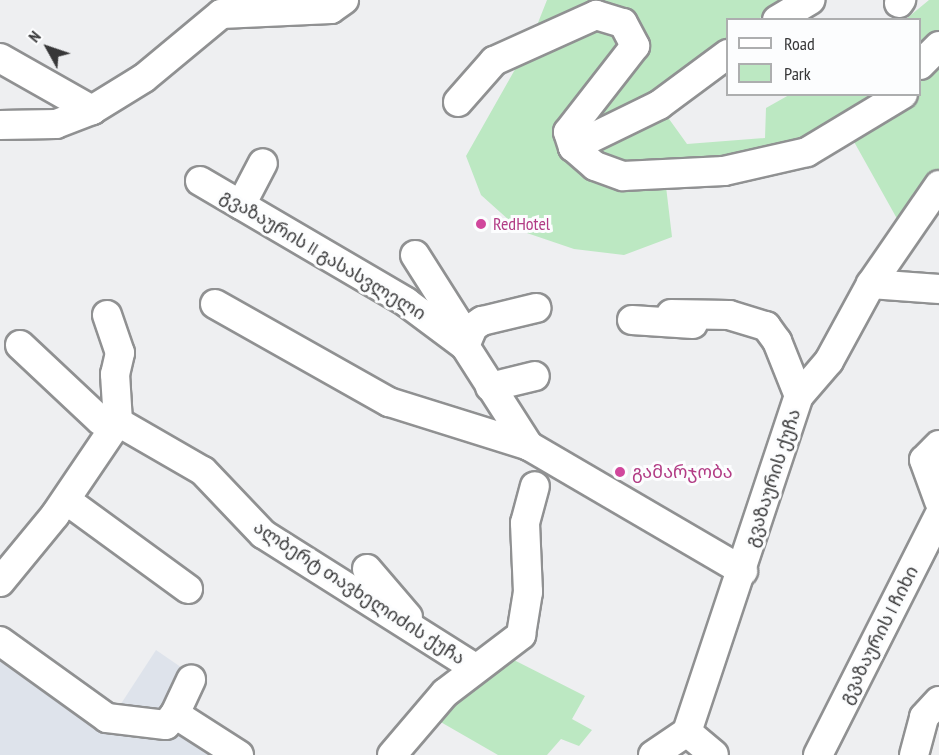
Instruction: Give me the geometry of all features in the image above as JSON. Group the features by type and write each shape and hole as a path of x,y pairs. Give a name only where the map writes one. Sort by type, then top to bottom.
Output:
{"street":[{"path":"0,125 47,126 92,110 144,78 221,14 252,7 331,9 344,0"},
{"path":"780,18 810,0"},
{"path":"458,102 494,61 596,15 610,16 623,23 635,46 568,132 573,147 596,166 623,176 724,171 807,152 897,97"},
{"path":"921,64 939,46"},
{"path":"573,147 659,105 726,55"},
{"path":"0,58 92,110"},
{"path":"921,84 939,75"},
{"path":"241,205 263,163"},
{"name":"გვაზაურის II გასასვლელი","path":"200,182 406,302 466,341 490,387 529,446"},
{"name":"გვაზაურის ქუჩა","path":"687,732 743,571 799,396 829,360 871,284 939,185"},
{"path":"415,255 466,341 483,321 536,308"},
{"path":"871,284 939,289"},
{"name":"გვაზაურის II გასასვლელი","path":"214,304 389,402 529,446 743,571"},
{"path":"671,314 729,315 766,326 781,349 799,396"},
{"path":"0,582 66,500 118,422 115,374 120,353 107,315"},
{"path":"632,320 713,324 781,349"},
{"name":"ალბერტ თავხელიძის ქუჩა","path":"20,345 100,420 118,422 203,471 263,534 475,668"},
{"path":"490,387 535,376"},
{"path":"939,445 924,460 939,501"},
{"path":"392,755 425,713 475,668 521,635 528,592 525,523 535,486"},
{"path":"66,500 188,589"},
{"name":"გვაზაურის I ჩიხი","path":"818,755 939,515"},
{"path":"367,569 423,635"},
{"path":"0,641 107,718 166,725 175,714 191,680"},
{"path":"914,755 924,717 939,701"},
{"path":"175,714 239,755"},
{"path":"653,755 687,732 714,755"}],"shaded area":[{"path":"0,650 106,728 169,730 219,755 0,755"},
{"path":"156,650 188,672 161,719 115,713"}],"green space":[{"path":"547,0 790,0 760,18 726,18 726,43 659,105 687,144 765,138 766,108 787,96 921,96 921,18 907,18 929,0 939,0 939,185 905,233 848,131 665,178 672,237 624,255 574,249 521,231 481,195 466,156 530,43"},
{"path":"502,654 585,696 572,719 592,730 579,746 561,739 547,755 498,755 425,713"}],"place":[{"name":"RedHotel","path":"481,224"},
{"name":"გამარჯობა","path":"620,472"}]}
